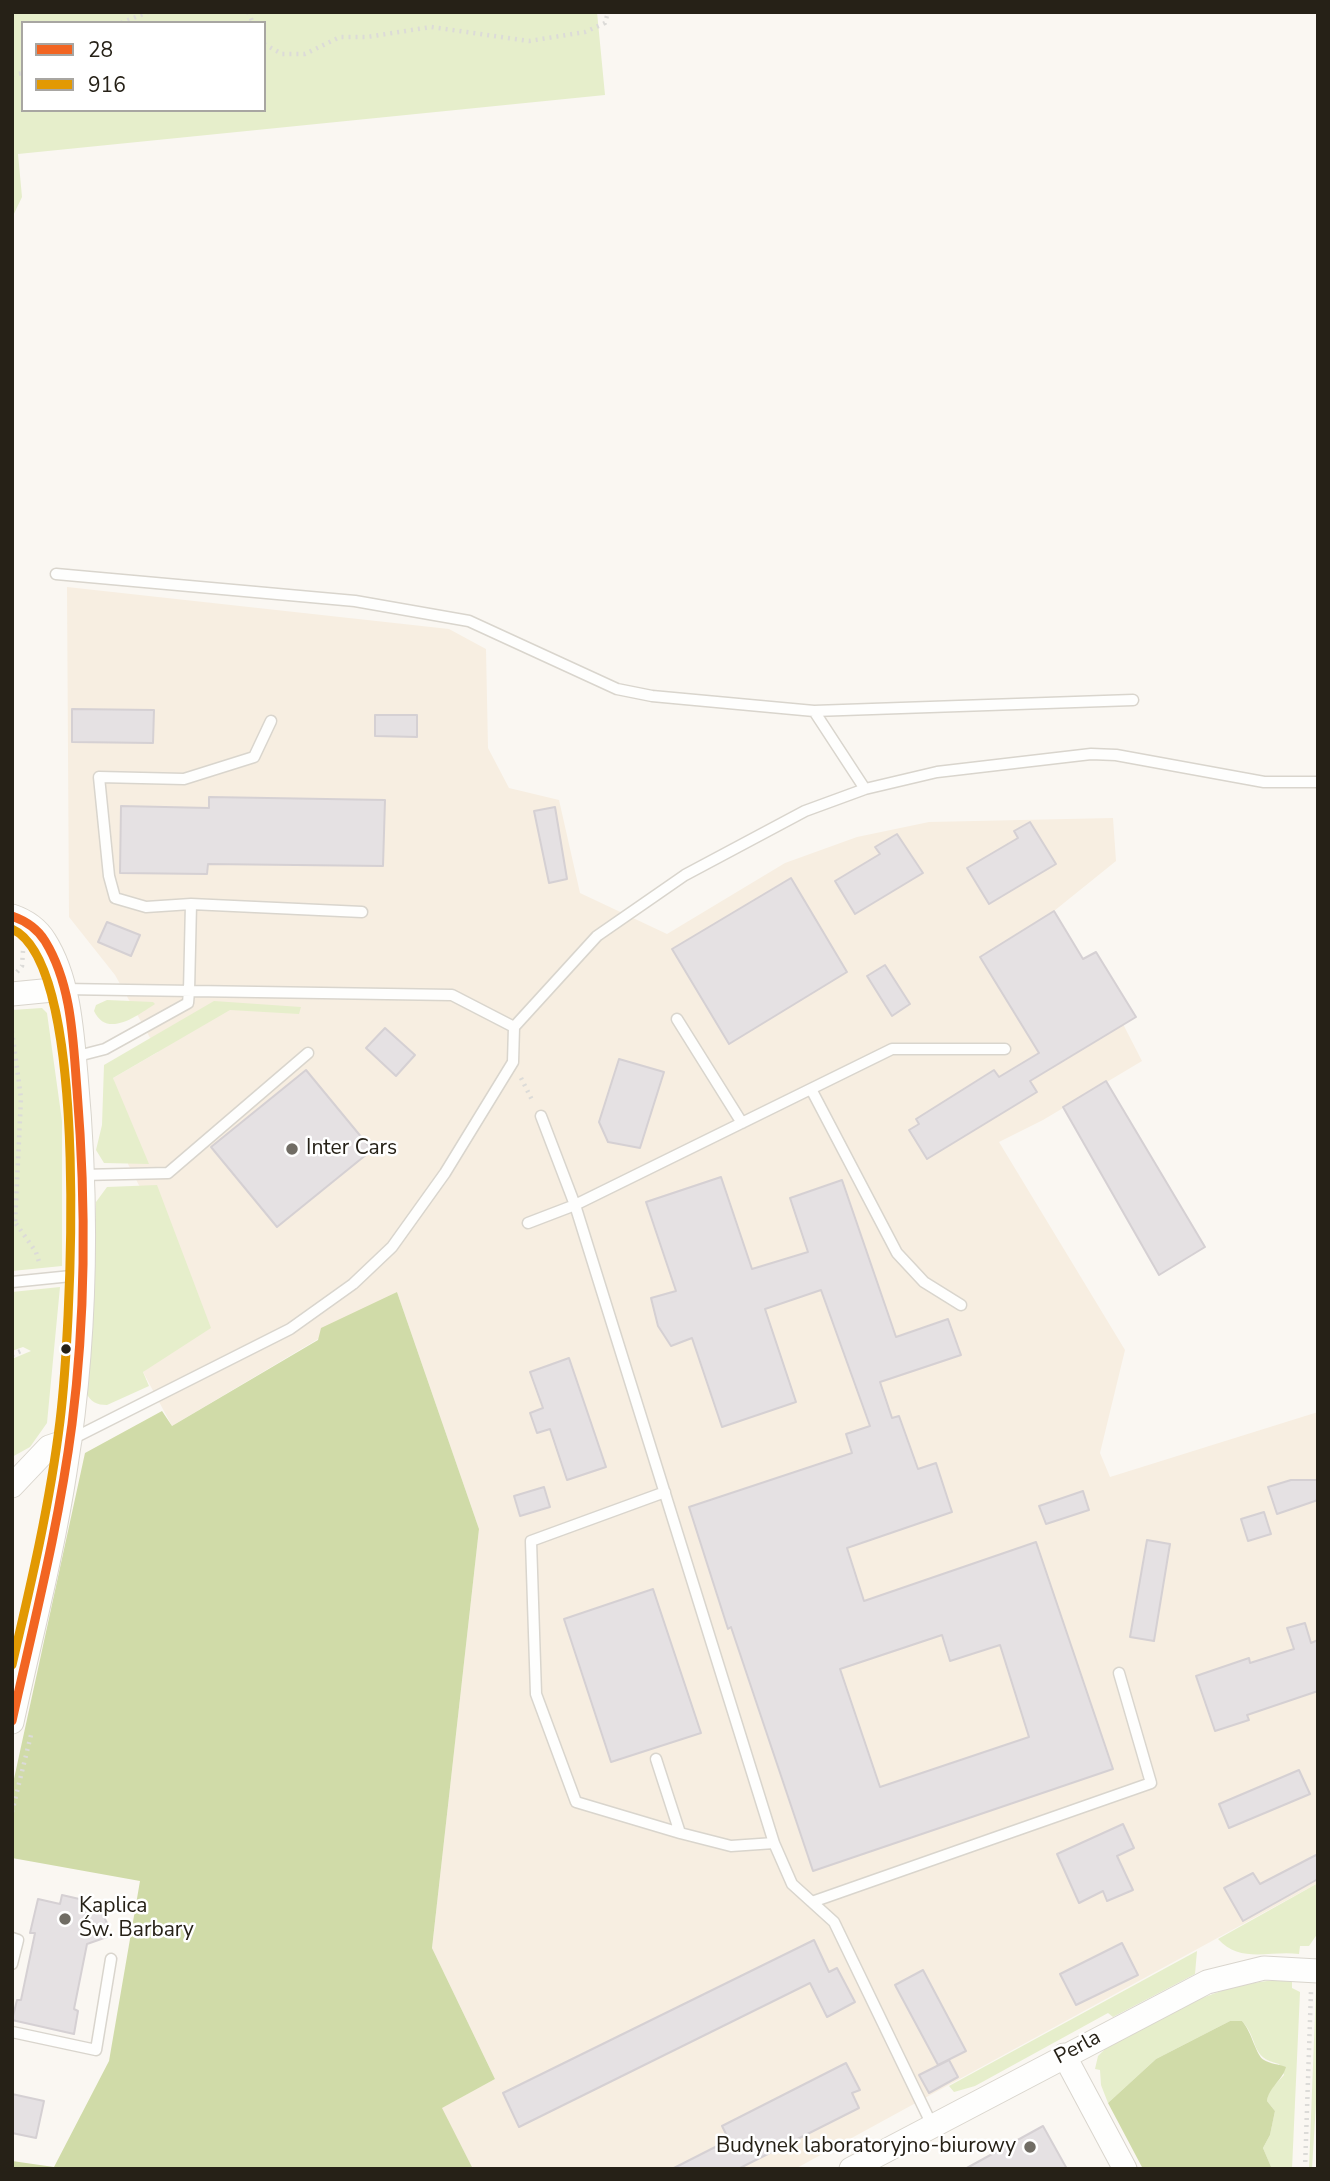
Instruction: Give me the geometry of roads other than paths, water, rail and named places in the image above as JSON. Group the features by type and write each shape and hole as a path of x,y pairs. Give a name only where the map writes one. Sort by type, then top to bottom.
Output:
{"street":[{"path":"12,916 30,923 44,940 63,989 74,1056 82,1175 81,1275 70,1440 53,1536 12,1721"},
{"path":"15,993 63,989"},
{"path":"12,1486 49,1447 70,1440"},
{"name":"Perla","path":"851,2169 1179,1994 1221,1977 1278,1966 1315,1978"},
{"path":"1064,2055 1125,2169"}],"lane":[{"path":"56,574 355,601 469,621 617,689 695,701 814,711 1133,700"},
{"path":"814,711 865,789"},
{"path":"271,721 254,757 184,779 99,777 109,876 115,898 146,907 191,904 362,912"},
{"path":"70,1440 290,1329 353,1284 393,1247 445,1172 513,1062 514,1027 597,936 685,875 805,811 865,789 937,772 1091,754 1116,755 1264,782 1318,782"},
{"path":"74,1056 105,1049 188,1003 191,904"},
{"path":"63,989 452,995 514,1027"},
{"path":"677,1020 742,1123"},
{"path":"528,1223 575,1205 892,1049 1005,1049"},
{"path":"82,1175 167,1173 308,1053"},
{"path":"811,1088 897,1253 924,1282 961,1305"},
{"path":"541,1116 575,1205 774,1843 792,1884 834,1922 932,2125"},
{"path":"12,1282 81,1275"},
{"path":"665,1492 531,1541 536,1694 576,1802 731,1846 774,1843"},
{"path":"812,1902 1152,1783 1119,1673"},
{"path":"656,1759 680,1833"},
{"path":"12,1938 18,1940 12,1964"},
{"path":"12,2032 96,2050 111,1959"}],"place":[{"name":"Inter Cars","path":"292,1149"},
{"name":"Kaplica Św. Barbary","path":"65,1919"},
{"name":"Budynek laboratoryjno-biurowy","path":"1030,2147"}]}
